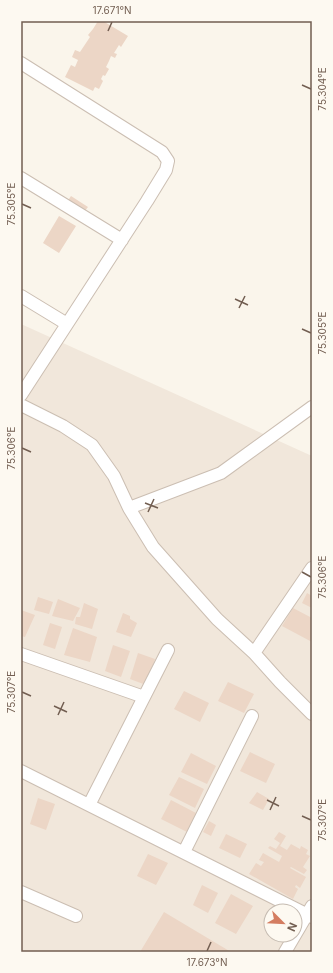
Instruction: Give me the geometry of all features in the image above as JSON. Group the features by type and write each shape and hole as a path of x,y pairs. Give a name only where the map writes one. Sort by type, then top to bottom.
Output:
{"street":[{"path":"21,63 162,152 168,162 166,170 122,240 21,395"},
{"path":"21,178 122,240"},
{"path":"21,296 67,324"},
{"path":"21,404 63,426 92,445 114,476 129,508 153,547 217,619 254,653 312,714"},
{"path":"129,508 221,473 312,407"},
{"path":"254,653 312,568"},
{"path":"89,805 168,650"},
{"path":"21,654 144,697"},
{"path":"184,852 252,716"},
{"path":"21,771 184,852 310,912 303,923"},
{"path":"21,892 76,916"},
{"path":"285,952 290,943"}],"shaded area":[{"path":"21,324 312,456 312,952 21,952"}],"building":[{"path":"98,21 103,21 128,36 121,47 119,45 114,53 117,54 115,58 111,56 106,67 109,69 105,76 103,75 101,79 103,81 99,89 95,87 93,91 65,77 71,65 75,67 78,60 72,57 75,50 80,52 90,37 88,35"},
{"path":"71,196 88,207 84,212 67,202"},
{"path":"59,216 76,226 59,253 43,243"},
{"path":"307,593 312,596 312,608 302,603"},
{"path":"38,597 53,602 49,614 34,610"},
{"path":"58,599 80,608 73,621 52,616"},
{"path":"84,603 98,609 92,629 75,624 76,617 80,617"},
{"path":"293,608 312,618 312,642 282,626"},
{"path":"21,610 35,615 25,637 21,636"},
{"path":"123,613 130,616 130,619 137,623 131,637 116,632"},
{"path":"50,623 62,627 55,649 43,645"},
{"path":"73,628 97,637 90,662 64,655"},
{"path":"113,645 130,651 121,677 105,671"},
{"path":"138,653 155,659 146,685 130,679"},
{"path":"228,682 254,694 244,713 218,701"},
{"path":"184,691 209,703 200,722 174,709"},
{"path":"250,752 275,764 266,783 240,771"},
{"path":"191,753 216,766 207,784 181,772"},
{"path":"179,777 204,789 195,808 169,795"},
{"path":"257,792 269,799 263,810 249,803"},
{"path":"38,798 55,804 46,830 30,824"},
{"path":"171,800 196,813 187,832 161,819"},
{"path":"209,821 216,825 211,836 203,832"},
{"path":"279,832 286,836 280,846 287,850 291,844 300,849 301,846 308,850 306,854 310,856 303,867 307,870 304,874 291,867 290,868 306,877 300,888 296,885 295,887 298,889 293,899 249,874 256,863 261,866 264,862 259,860 263,853 279,862 282,856 268,848 270,846 276,849 280,843 274,839"},
{"path":"226,834 247,844 240,858 219,848"},
{"path":"148,854 168,863 156,885 137,876"},
{"path":"202,885 218,893 208,913 193,905"},
{"path":"231,894 253,906 236,934 215,923"},
{"path":"164,912 231,952 140,952"}]}
